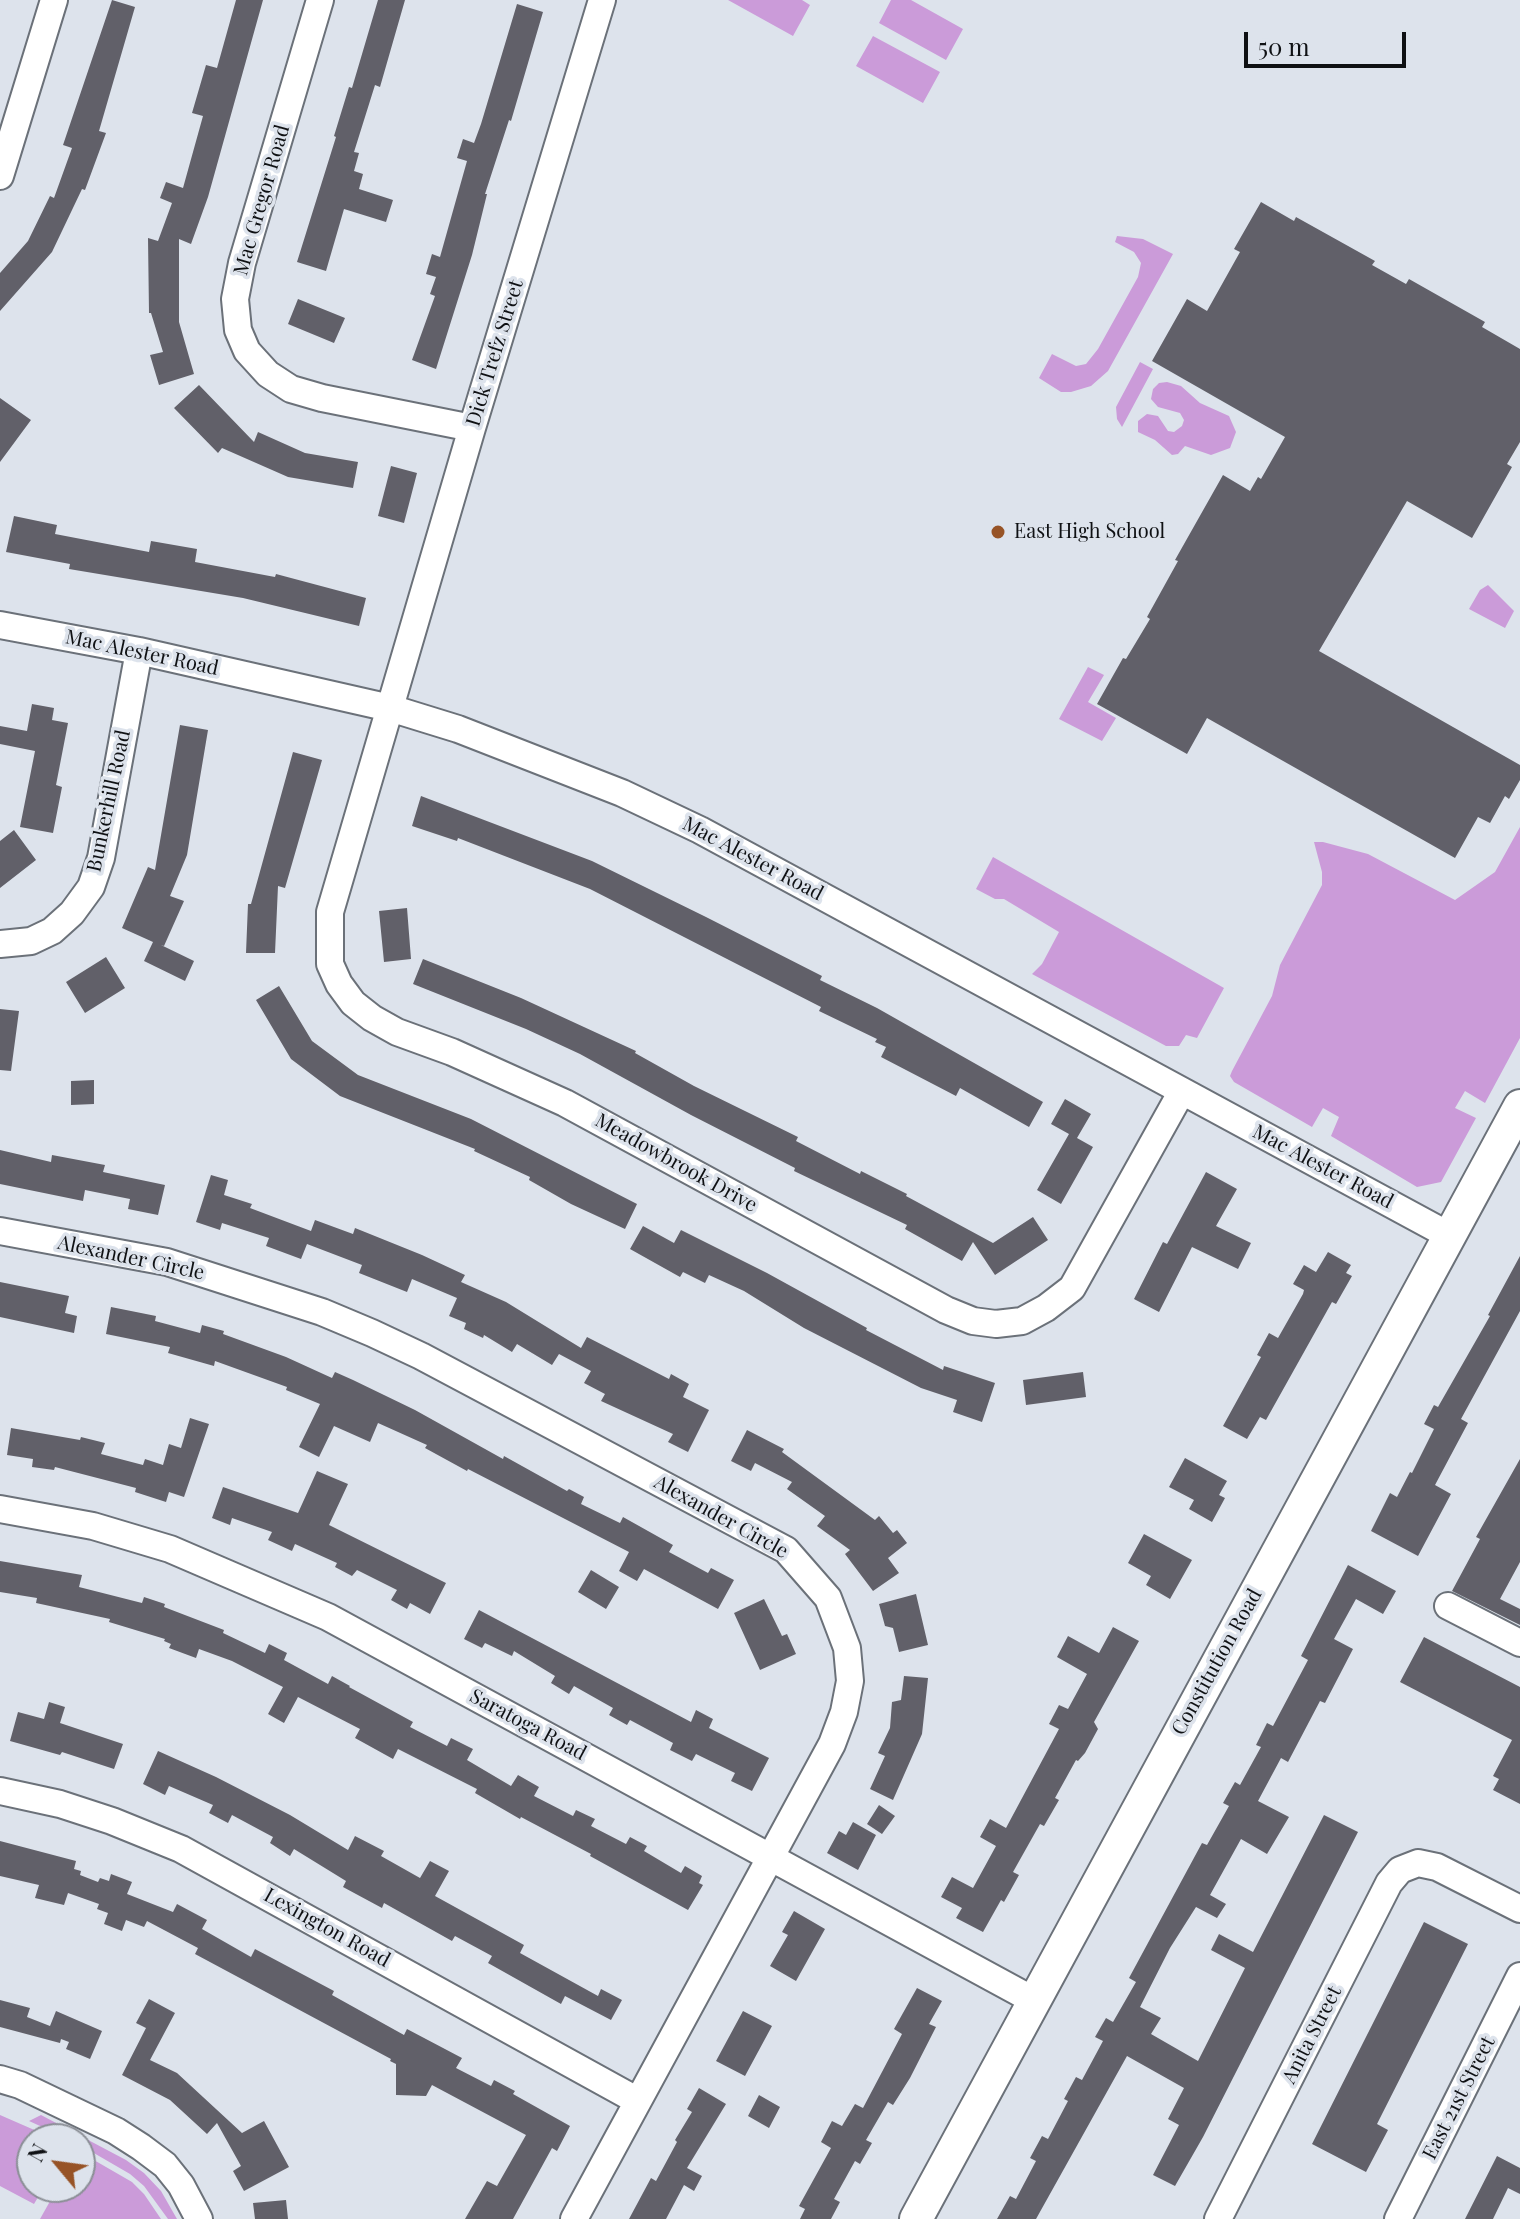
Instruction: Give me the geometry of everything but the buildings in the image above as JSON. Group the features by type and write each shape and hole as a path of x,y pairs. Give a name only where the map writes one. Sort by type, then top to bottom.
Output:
{"street":[{"path":"0,176 54,0"},
{"name":"Mac Gregor Road","path":"320,0 242,263 235,299 238,330 247,351 268,374 291,389 472,428"},
{"name":"Dick Trefz Street","path":"390,708 602,0"},
{"name":"Mac Alester Road","path":"0,625 139,651 390,708 552,764 622,793 700,830 1450,1236"},
{"name":"Bunkerhill Road","path":"0,944 31,941 52,931 72,913 91,887 101,858 139,651"},
{"name":"Meadowbrook Drive","path":"390,708 330,912 330,964 339,984 353,1003 397,1032 452,1052 565,1103 946,1310 985,1323 1022,1321 1072,1288 1182,1091"},
{"name":"Constitution Road","path":"916,2219 1520,1106"},
{"name":"Alexander Circle","path":"0,1231 167,1262 322,1312 421,1356 786,1550 828,1598 847,1648 850,1681 844,1712 832,1744 574,2219"},
{"name":"Saratoga Road","path":"0,1509 93,1526 170,1549 328,1617 1033,2000"},
{"path":"1448,1606 1520,1643"},
{"name":"Lexington Road","path":"0,1791 60,1804 181,1849 638,2101"},
{"name":"Anita Street","path":"1218,2219 1389,1883 1400,1870 1418,1863 1437,1867 1520,1909"},
{"name":"East 21st Street","path":"1398,2219 1520,1976"},
{"path":"0,2079 20,2085 141,2147 165,2165 181,2185 199,2219"}],"shaded area":[{"path":"728,0 802,0 810,5 793,36"},
{"path":"891,0 911,0 963,29 946,60 879,23"},
{"path":"873,36 940,72 923,103 856,66"},
{"path":"1117,236 1143,239 1173,254 1108,371 1091,386 1061,392 1039,378 1052,354 1076,366 1086,364 1098,349 1138,277 1141,263 1134,252 1115,242"},
{"path":"1140,362 1153,369 1122,427 1117,419 1116,407"},
{"path":"1159,383 1181,386 1200,403 1229,416 1236,432 1230,448 1211,455 1185,446 1178,454 1172,455 1155,440 1138,432 1138,421 1147,414 1158,416 1168,431 1174,432 1182,426 1184,420 1180,413 1158,407 1151,399 1153,389"},
{"path":"1488,585 1514,611 1505,628 1469,609 1480,590"},
{"path":"1088,667 1104,675 1088,702 1116,718 1102,741 1059,719"},
{"path":"1520,827 1520,1038 1485,1103 1465,1091 1455,1108 1476,1118 1441,1182 1417,1187 1331,1136 1339,1117 1323,1108 1312,1127 1234,1082 1230,1076 1232,1071 1272,996 1280,965 1322,885 1314,842 1368,854 1455,900 1495,872"},
{"path":"993,857 1224,988 1197,1038 1186,1035 1179,1046 1166,1046 1032,974 1042,964 1059,932 1004,899 995,899 976,889"},
{"path":"0,2115 18,2123 16,2194 0,2186"},
{"path":"41,2115 56,2123 33,2123 29,2121"},
{"path":"96,2144 144,2173 161,2191 177,2219 168,2219 144,2186 96,2154"},
{"path":"96,2161 132,2182 161,2219 40,2219 49,2203 96,2203"}],"place":[{"name":"East High School","path":"998,532"}]}
